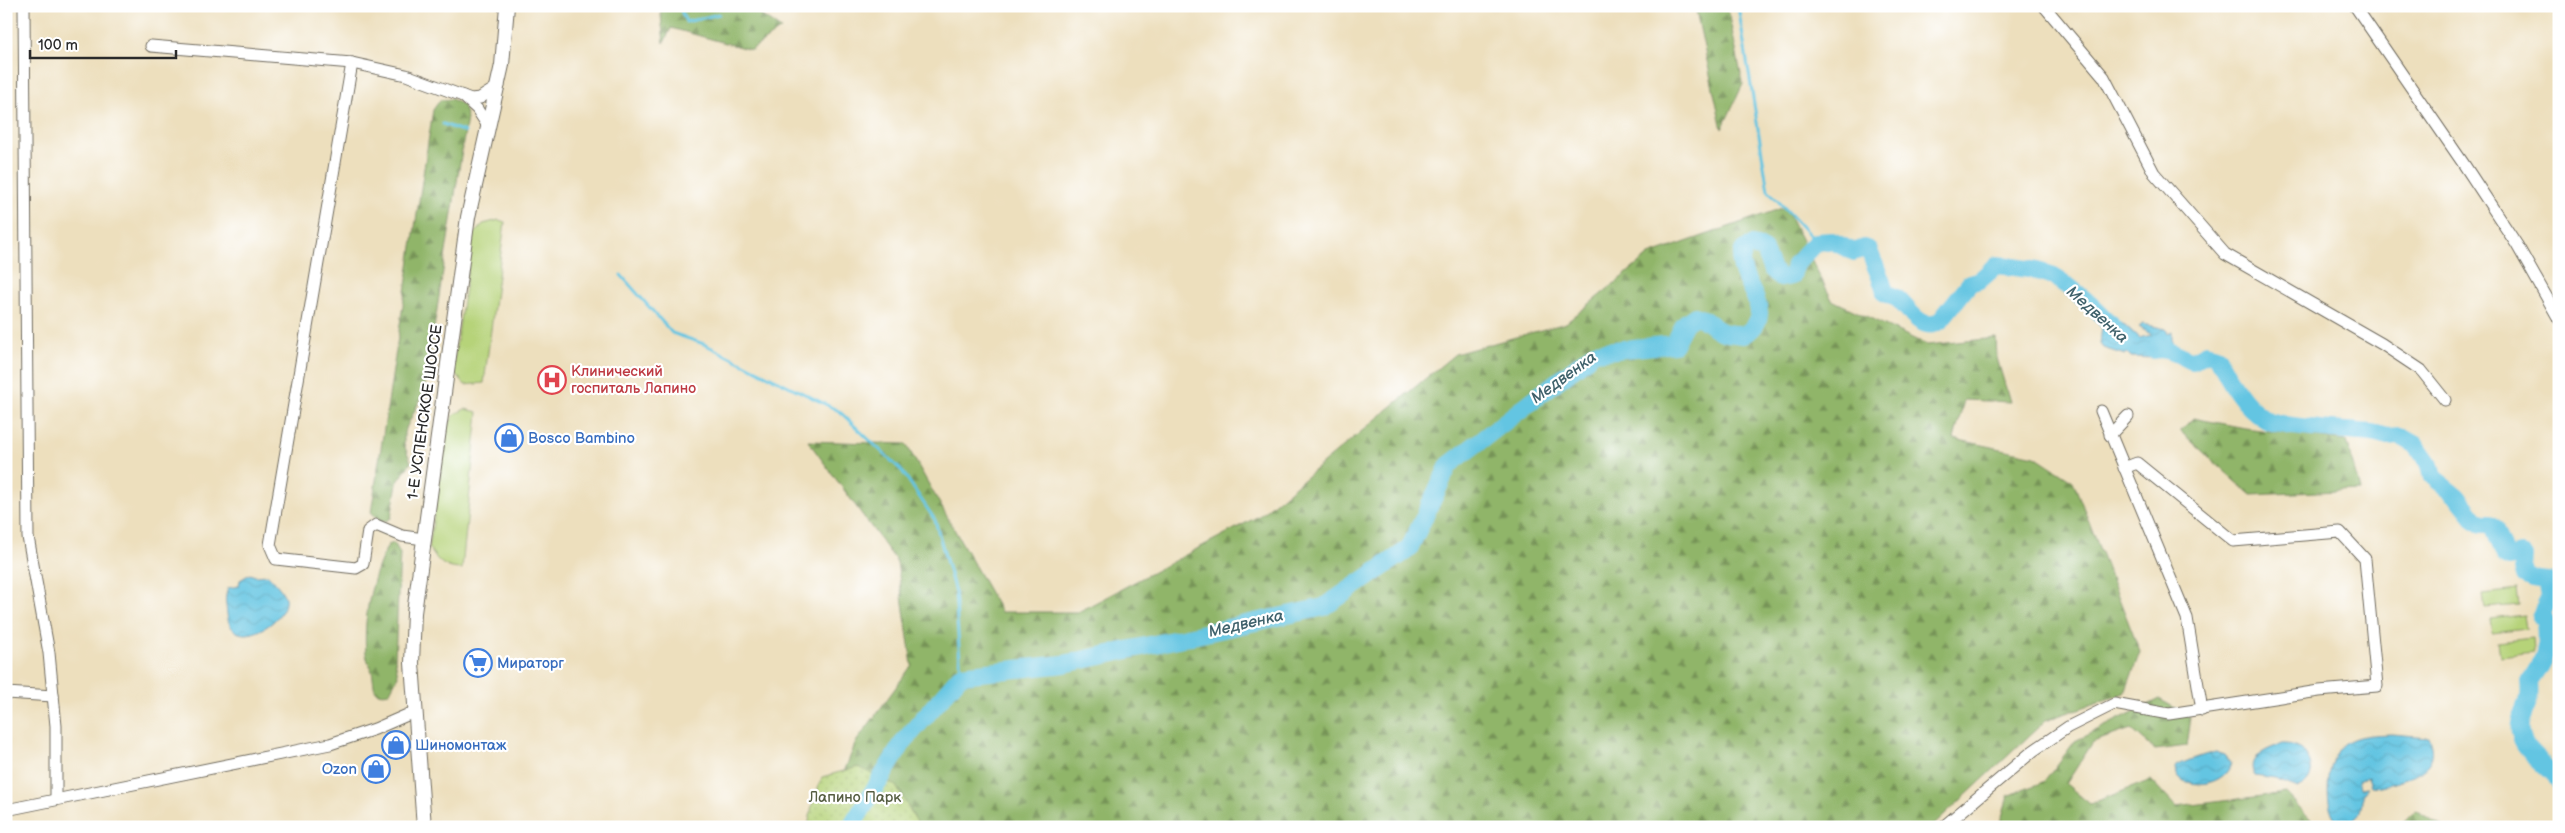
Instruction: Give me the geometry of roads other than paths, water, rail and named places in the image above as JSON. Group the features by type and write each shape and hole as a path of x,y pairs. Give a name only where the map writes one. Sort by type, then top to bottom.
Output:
{"main road":[{"name":"1-Е УСПЕНСКОЕ ШОССЕ","path":"424,827 414,712 412,630 468,217 499,86 507,6"}],"street":[{"path":"24,6 28,537 46,628 56,726 56,798"},
{"path":"2044,6 2104,77 2154,173 2225,254 2382,344 2421,370 2445,400"},
{"path":"2355,6 2517,245 2559,320"},
{"path":"151,46 352,63 406,75 463,96 480,98 499,86"},
{"path":"352,63 270,545 276,559 356,568 363,564 368,531 376,525 402,536 424,540"},
{"path":"463,96 477,109 488,126"},
{"path":"2101,411 2187,618 2202,710"},
{"path":"2110,435 2128,416"},
{"path":"1943,827 2033,750 2100,710 2114,704 2169,714 2319,691 2376,686 2365,559 2340,532 2233,542 2137,463 2124,468"},
{"path":"6,693 53,696"},
{"path":"6,810 56,798 330,744 375,729 414,712"}],"water":[{"path":"2115,320 2124,324 2139,338 2152,335 2139,327 2143,324 2166,329 2168,334 2172,332 2172,346 2176,353 2165,352 2154,358 2131,357 2127,353 2125,355 2103,348 2100,344 2102,326"},
{"path":"250,574 255,576 268,575 283,593 285,604 280,614 272,623 262,630 250,634 240,633 231,627 227,614 226,595 228,588 239,586 240,580"},
{"path":"2392,734 2429,737 2432,746 2430,761 2421,771 2414,775 2384,785 2371,786 2368,777 2358,780 2360,788 2368,787 2362,794 2359,814 2352,821 2341,824 2330,809 2328,798 2330,773 2338,751 2344,744 2355,738"},
{"path":"2282,744 2292,745 2300,749 2310,762 2310,777 2306,783 2298,788 2275,779 2255,776 2252,770 2252,764 2259,755"},
{"path":"2216,752 2225,755 2231,763 2223,776 2207,783 2199,784 2190,783 2177,775 2176,767 2178,765"}],"waterway":[{"path":"679,6 686,22 719,14"},
{"path":"1738,6 1768,190 1816,242"},
{"path":"443,124 465,132"},
{"name":"Медвенка","path":"851,827 904,741 961,675 1064,664 1324,607 1409,549 1449,465 1595,352 1674,344 1685,323 1695,316 1703,319 1715,328 1730,334 1744,335 1754,327 1759,310 1743,273 1741,262 1743,251 1752,245 1763,249 1772,270 1781,278 1792,276 1795,265 1816,242 1832,241 1854,252 1864,248 1869,250 1885,293 1898,300 1917,319 1928,324 1940,321 1970,283 1980,280 1997,265 2041,272 2054,277 2074,290 2126,340"},
{"path":"621,275 672,333 704,344 839,411 902,471 935,520 955,592 961,675"},
{"name":"Медвенка","path":"2153,350 2168,351 2192,361 2207,353 2217,356 2231,383 2249,407 2265,419 2273,422 2300,427 2372,433 2388,437 2400,436 2416,445 2430,465 2433,477 2457,496 2475,519 2482,524 2491,524 2494,527 2505,556 2509,558 2520,555 2524,556 2523,568 2525,576 2547,581 2550,597 2540,617 2545,620 2545,653 2540,666 2529,682 2529,698 2521,720 2521,738 2532,754 2559,781"}],"place":[{"name":"Клинический госпиталь Лапино","path":"552,380"},
{"name":"Bosco Bambino","path":"509,438"},
{"name":"Мираторг","path":"478,663"},
{"name":"Шиномонтаж","path":"396,745"},
{"name":"Ozon","path":"376,769"}],"park label":[{"name":"Лапино Парк","path":"855,797"}]}
